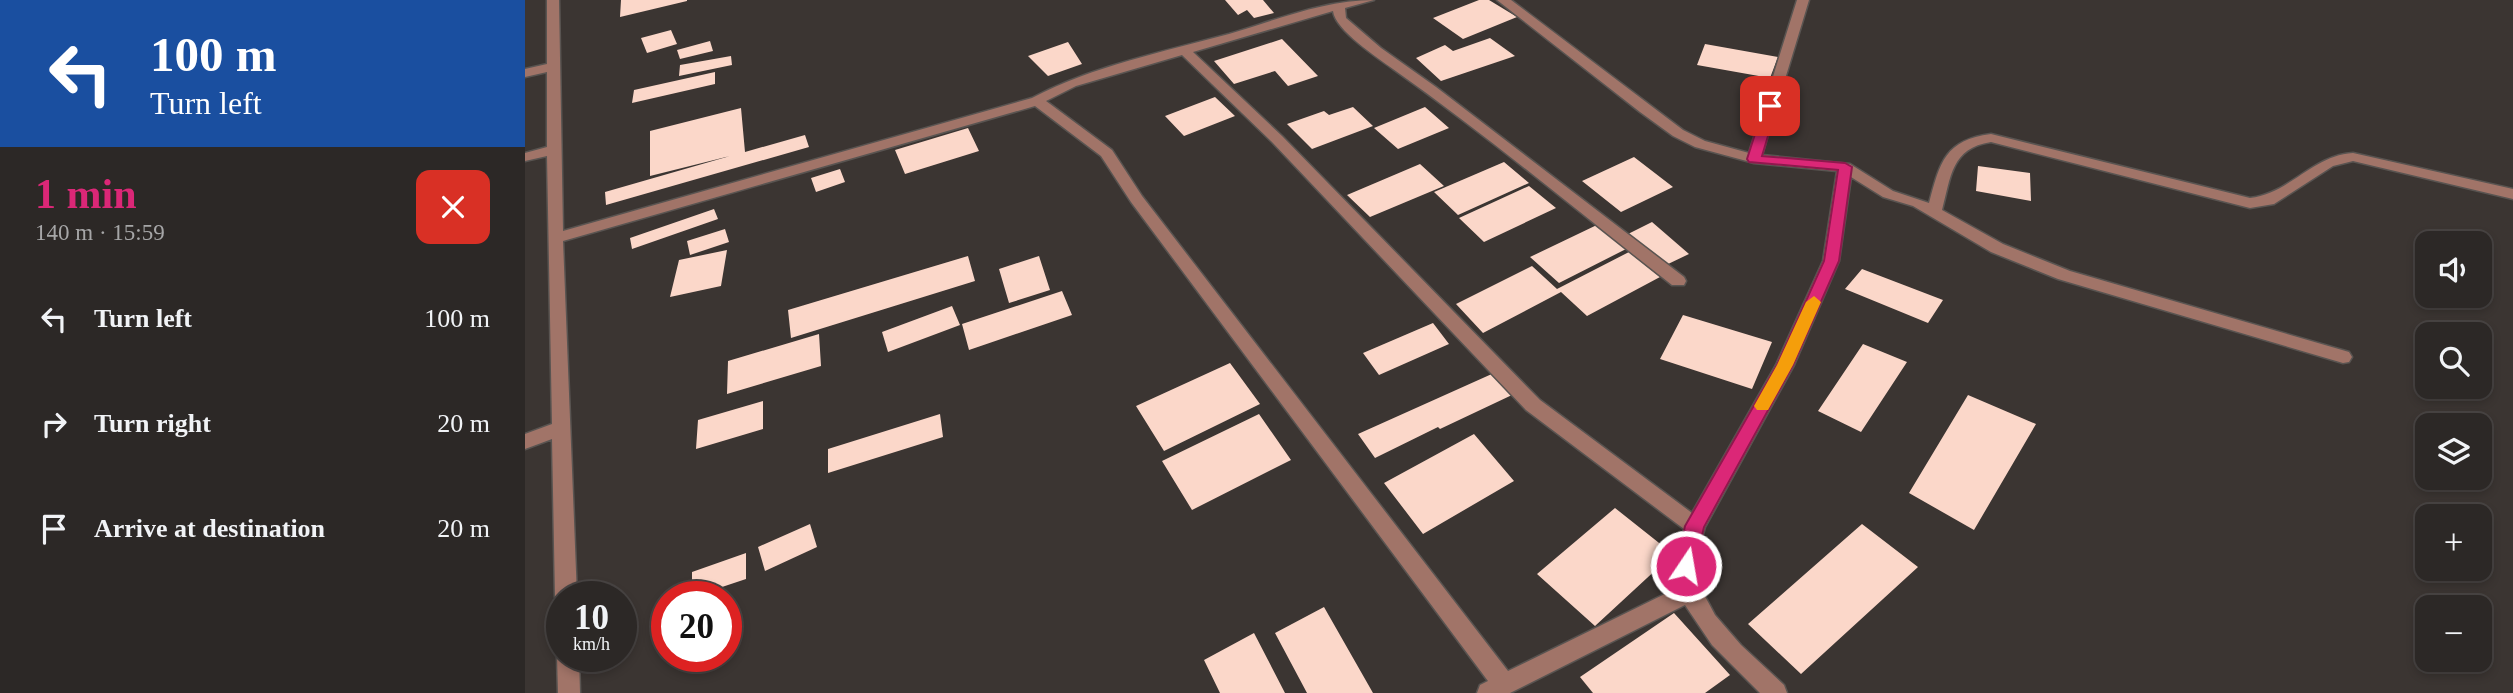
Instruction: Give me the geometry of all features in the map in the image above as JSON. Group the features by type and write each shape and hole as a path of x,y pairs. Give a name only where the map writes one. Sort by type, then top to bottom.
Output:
{"street":[{"path":"553,0 555,239 565,581"},
{"path":"555,239 1037,101 1071,83 1368,0"},
{"path":"1503,0 1678,133 1700,144 1754,159 1845,167 1888,194 1934,211 1997,247 2064,275 2343,357"},
{"path":"1754,159 1803,0"},
{"path":"1339,6 1340,19 1376,51 1431,90 1678,281"},
{"path":"1184,50 1277,139 1533,405 1695,526"},
{"path":"525,73 554,66"},
{"path":"1037,101 1107,153 1136,200 1496,689 1689,592"},
{"path":"1934,211 1949,160 1957,149 1964,142 1991,138 2250,204 2269,201 2338,158 2353,157 2513,194"},
{"path":"525,157 554,149"},
{"path":"1776,693 1703,619 1689,592 1686,566 1695,526 1785,365 1831,261 1845,167"},
{"path":"525,442 560,428"},
{"path":"568,672 569,693"}],"building":[{"path":"621,0 687,0 687,1 620,17"},
{"path":"1225,0 1263,0 1274,13 1254,18 1247,10 1238,15"},
{"path":"1479,0 1489,0 1517,17 1463,39 1433,18"},
{"path":"671,30 677,44 647,53 641,38"},
{"path":"1490,38 1515,56 1441,81 1416,58 1445,45 1453,51"},
{"path":"1282,39 1318,76 1288,86 1275,71 1234,84 1214,61"},
{"path":"710,41 713,51 680,59 677,50"},
{"path":"1068,42 1082,64 1048,76 1028,56"},
{"path":"1705,44 1778,57 1770,78 1697,65"},
{"path":"731,56 732,65 679,76 680,65"},
{"path":"715,72 715,84 632,103 634,90"},
{"path":"1215,97 1235,116 1184,136 1165,116"},
{"path":"1353,107 1373,126 1312,149 1287,124 1324,111 1329,115"},
{"path":"1425,107 1449,128 1398,149 1374,128"},
{"path":"741,108 745,152 805,135 809,147 606,205 605,192 730,156 650,176 650,131"},
{"path":"968,128 979,151 905,174 895,150"},
{"path":"1634,157 1673,187 1621,212 1582,181"},
{"path":"1504,162 1529,183 1458,215 1434,192"},
{"path":"1420,164 1444,186 1370,217 1347,195"},
{"path":"1978,166 2030,173 2031,201 1976,191"},
{"path":"840,169 845,182 816,192 811,178"},
{"path":"1529,186 1556,208 1484,242 1459,218"},
{"path":"714,209 718,219 632,249 630,238"},
{"path":"1652,222 1689,254 1666,265 1628,234"},
{"path":"1601,223 1630,247 1559,283 1530,257"},
{"path":"725,229 729,242 690,255 687,241"},
{"path":"727,250 721,286 670,297 679,260"},
{"path":"1629,252 1660,277 1587,316 1561,292 1483,333 1456,304 1532,266 1557,289"},
{"path":"968,256 975,281 791,338 788,310"},
{"path":"1039,256 1050,290 1009,303 999,269"},
{"path":"1862,269 1943,300 1928,323 1845,289"},
{"path":"1062,291 1072,315 969,350 962,324"},
{"path":"952,306 960,325 888,352 882,332"},
{"path":"1683,315 1772,342 1752,389 1660,359"},
{"path":"1433,323 1449,344 1379,375 1363,353"},
{"path":"819,334 821,366 727,394 728,361"},
{"path":"1863,344 1907,362 1861,432 1818,411"},
{"path":"1230,363 1260,404 1164,451 1136,406"},
{"path":"1494,373 1512,395 1440,429 1438,427 1375,458 1358,434"},
{"path":"1968,395 2036,424 1974,530 1909,493"},
{"path":"763,401 763,429 696,449 698,420"},
{"path":"940,414 943,437 828,473 828,449"},
{"path":"1259,414 1291,460 1192,510 1162,461"},
{"path":"1474,434 1514,481 1423,534 1384,483"},
{"path":"1615,508 1673,554 1595,626 1537,574"},
{"path":"810,524 817,547 765,571 758,547"},
{"path":"1862,524 1918,567 1801,674 1748,624"},
{"path":"746,553 746,579 692,581 692,572"},
{"path":"1324,607 1373,693 1307,693 1275,633"},
{"path":"1674,613 1730,675 1705,693 1593,693 1580,677"},
{"path":"1254,633 1285,693 1220,693 1204,660"}],"slow traffic":[{"path":"1762,406 1785,365 1814,302"}],"route":[{"path":"1686,566 1695,526 1785,365 1831,261 1845,167 1754,159 1770,106"}]}
